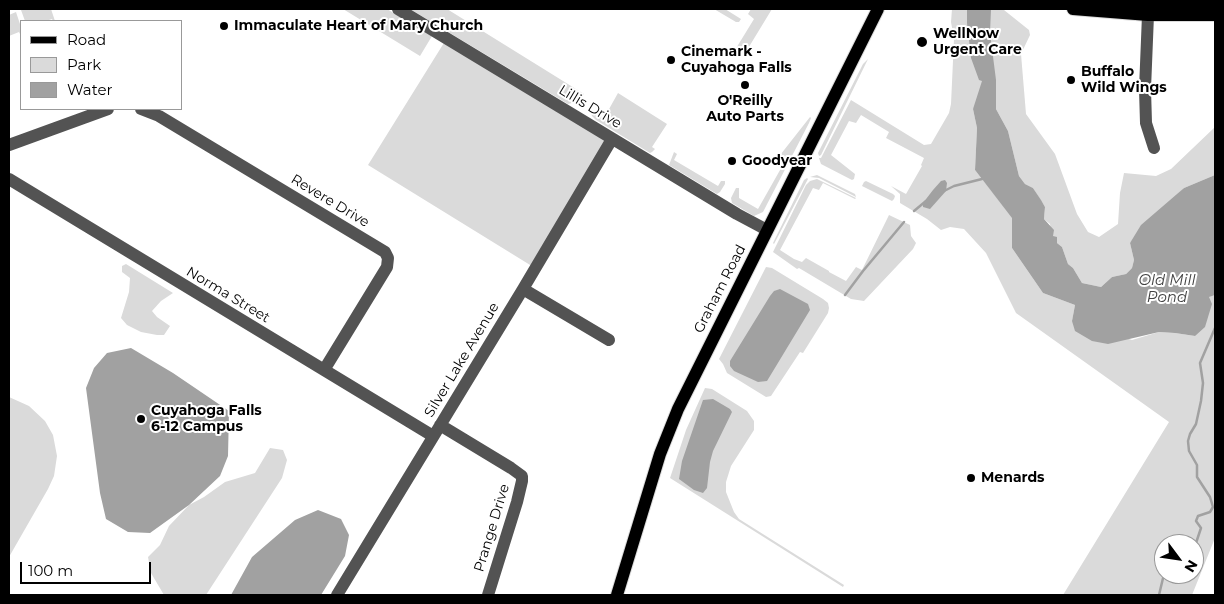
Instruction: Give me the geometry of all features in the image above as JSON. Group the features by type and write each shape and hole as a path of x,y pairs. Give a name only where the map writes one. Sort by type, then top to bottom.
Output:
{"main road":[{"name":"Graham Road","path":"617,595 660,454 675,415 878,9"},
{"path":"1073,9 1148,15 1215,15"}],"street":[{"name":"Lillis Drive","path":"398,9 737,214 767,230"},
{"path":"1148,15 1145,88 1146,122 1154,148"},
{"path":"9,145 105,110"},
{"name":"Revere Drive","path":"144,110 159,116 384,252 388,258 387,267 324,370"},
{"name":"Silver Lake Avenue","path":"336,595 523,289 612,139"},
{"name":"Norma Street","path":"9,179 324,370 437,431"},
{"path":"523,289 609,340"},
{"name":"Prange Drive","path":"437,431 511,468 522,476 517,502 488,595"}],"green space":[{"path":"51,9 55,20 25,20 21,10"},
{"path":"343,9 387,9 432,36 420,56"},
{"path":"410,9 447,9 584,94 579,101 568,104"},
{"path":"714,9 725,9 741,19 739,22 736,22"},
{"path":"751,9 772,9 744,55 735,50 754,19 748,14"},
{"path":"952,9 1004,10 1029,30 1030,35 1021,54 1026,114 1055,154 1077,214 1088,232 1099,237 1118,224 1120,193 1124,173 1156,176 1171,169 1215,127 1215,175 1184,188 1130,243 1134,260 1132,268 1126,274 1112,277 1101,287 1082,283 1073,268 1068,264 1062,247 1052,236 1050,224 1044,219 1045,207 1033,188 1025,184 1019,176 1008,131 996,109 996,80 973,109 977,128 975,170 1013,218 1012,248 1043,293 1075,305 1072,321 1132,340 1159,332 1195,336 1208,297 1215,295 1215,538 1204,565 1204,534 1154,534 1154,584 1196,584 1192,595 1063,595 1169,422 1016,313 986,253 964,229 950,227 941,230 900,203 900,194 891,186 906,194 922,166 924,158 886,138 889,132 861,115 856,123 849,121 831,155 855,174 852,180 821,164 819,158 821,158 851,100 924,145 931,144 949,113 951,104 954,39 951,22"},
{"path":"16,12 20,24 20,34 19,32 9,36 9,15"},
{"path":"447,38 612,139 535,268 368,165"},
{"path":"868,59 819,156 818,153 863,64"},
{"path":"618,93 667,124 652,147 655,149 652,152 650,153 592,116 590,110 604,118"},
{"path":"810,117 809,123 763,212 754,216 732,203 731,198 736,188 739,188 739,198 758,209 784,163 777,159"},
{"path":"674,152 677,154 674,160 718,186 721,181 725,181 720,192 717,194 669,165"},
{"path":"817,175 855,194 856,197 819,178 810,177"},
{"path":"808,179 774,244 804,180"},
{"path":"817,179 856,198 823,183 819,190 813,188 780,250 794,259 802,262 806,258 846,281 856,267 862,270 889,215 910,225 911,236 916,243 913,249 864,301 851,299 799,268 797,269 773,252 806,185 810,181"},
{"path":"866,181 893,194 895,196 894,199 892,201 862,186"},
{"path":"126,264 173,293 161,301 152,311 170,326 164,335 141,332 127,325 121,318 129,292 130,278 122,272 122,266"},
{"path":"766,267 772,268 823,299 828,303 829,308 828,313 803,353 800,352 771,396 766,397 727,373 719,359"},
{"path":"705,388 712,389 747,411 754,421 754,430 731,466 726,482 726,492 734,512 739,519 844,585 843,587 670,478 686,430"},
{"path":"9,397 29,406 45,421 53,435 57,456 54,476 48,489 9,557"},
{"path":"270,448 283,450 287,460 282,478 206,595 164,595 151,573 148,557 160,545 169,526 189,505 225,482 255,473"}],"water":[{"name":"Old Mill Pond","path":"967,9 991,9 990,33 996,80 996,109 1008,131 1019,176 1025,184 1033,188 1041,200 1045,207 1044,219 1054,230 1053,236 1057,237 1057,243 1062,247 1068,264 1073,268 1082,283 1101,287 1112,277 1126,274 1132,268 1134,260 1130,243 1141,225 1184,188 1215,175 1215,295 1209,297 1212,304 1205,327 1195,336 1159,332 1108,344 1092,341 1075,331 1072,321 1075,305 1043,293 1012,248 1012,218 975,170 977,128 973,109 982,81 979,80 971,58"},
{"path":"945,180 947,183 946,191 930,209 923,207 923,203 933,190 941,181"},
{"path":"780,289 808,304 810,310 767,381 758,382 734,371 730,366 730,361 770,296 774,291"},
{"path":"131,348 173,373 229,411 228,456 220,476 189,505 150,533 128,532 106,519 100,493 86,388 94,368 107,353"},
{"path":"713,399 732,412 713,451 707,488 703,493 694,490 679,479 682,461 703,400"},
{"path":"318,510 341,519 349,535 345,556 321,595 231,595 252,557 295,520"}],"waterway":[{"path":"944,191 954,186 982,179"},
{"path":"914,211 926,201"},
{"path":"845,295 904,222"},
{"path":"1199,534 1201,528 1196,521 1198,516 1210,512 1213,507 1210,497 1197,477 1197,465 1189,451 1188,441 1196,424 1201,401 1203,383 1200,363 1215,328"},
{"path":"1159,595 1162,584"}],"place":[{"name":"Immaculate Heart of Mary Church","path":"224,26"},
{"name":"WellNow Urgent Care","path":"922,42"},
{"name":"Cinemark - Cuyahoga Falls","path":"671,60"},
{"name":"Buffalo Wild Wings","path":"1071,80"},
{"name":"O'Reilly Auto Parts","path":"745,85"},
{"name":"Goodyear","path":"732,161"},
{"name":"Cuyahoga Falls 6-12 Campus","path":"141,419"},
{"name":"Menards","path":"971,478"}]}
